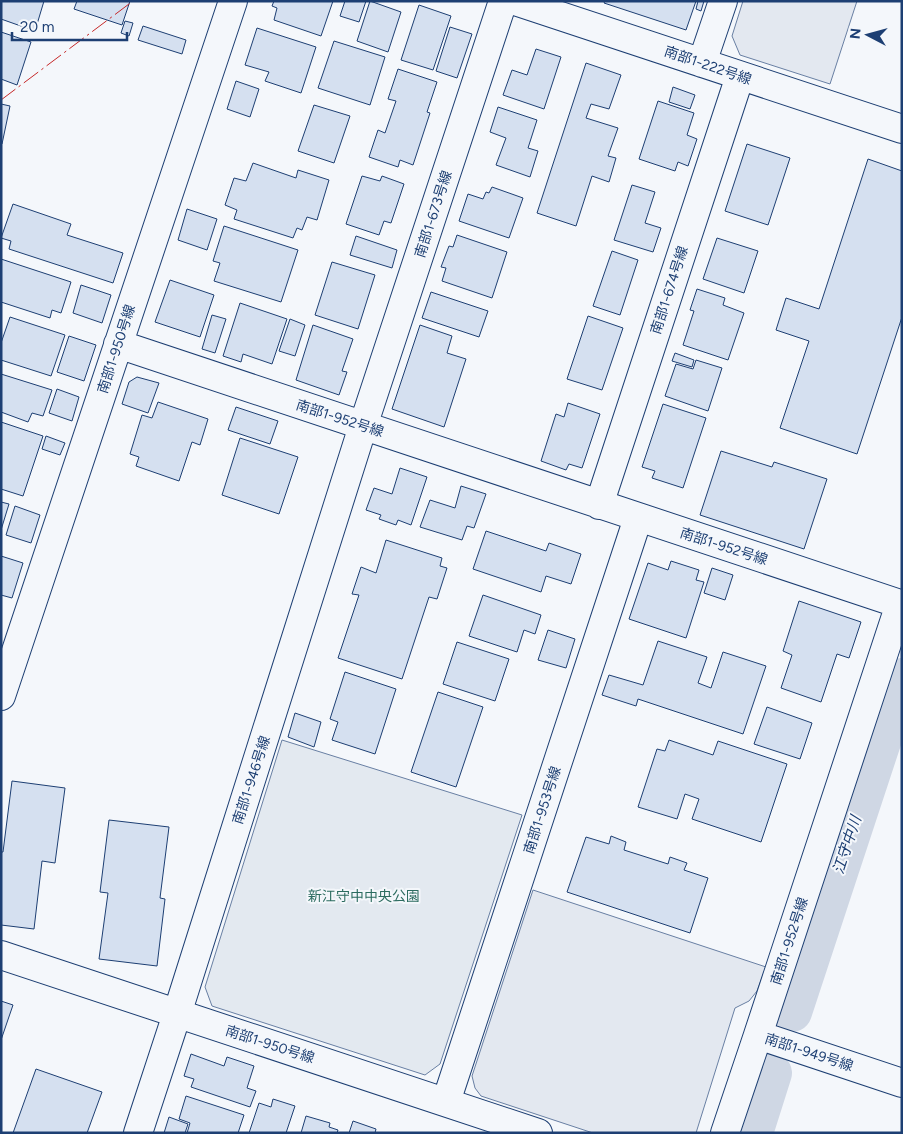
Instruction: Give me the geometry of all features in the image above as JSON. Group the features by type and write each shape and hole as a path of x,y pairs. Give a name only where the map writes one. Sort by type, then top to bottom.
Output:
{"street":[{"name":"南部1-950号線","path":"1,696 233,1"},
{"name":"南部1-673号線","path":"364,426 503,1"},
{"name":"南部1-222号線","path":"515,1 902,129"},
{"path":"702,63 724,1"},
{"name":"南部1-674号線","path":"599,504 740,76"},
{"name":"南部1-952号線","path":"118,344 901,604 758,1035"},
{"name":"南部1-946号線","path":"138,1133 364,426"},
{"name":"南部1-953号線","path":"446,1102 638,518"},
{"name":"南部1-950号線","path":"1,954 538,1133"},
{"name":"南部1-949号線","path":"725,1133 758,1035 902,1083"}],"green space":[{"name":"新江守中中央公園","path":"282,740 522,815 440,1064 425,1075 212,1006 205,987"}],"shaded area":[{"path":"743,1 857,1 830,84 740,55 732,36"},
{"path":"533,890 766,967 757,991 749,1001 735,1008 696,1133 593,1133 481,1096 475,1088 472,1076"}],"building":[{"path":"1,1 44,1 35,31 1,19"},
{"path":"77,1 130,1 122,25 74,9"},
{"path":"274,1 333,1 321,36 274,20 277,8 272,6"},
{"path":"345,1 366,1 359,22 340,16"},
{"path":"370,1 401,12 388,52 357,41"},
{"path":"605,1 696,1 686,30 604,3"},
{"path":"698,1 704,1 701,11 696,9"},
{"path":"419,5 451,16 433,70 401,60"},
{"path":"125,21 133,23 129,36 121,33"},
{"path":"143,26 186,40 182,54 138,40"},
{"path":"450,27 472,34 457,78 436,71"},
{"path":"257,28 316,47 301,93 265,81 269,72 245,65"},
{"path":"1,32 31,42 17,85 1,79"},
{"path":"334,41 385,57 370,105 318,88"},
{"path":"536,49 561,57 544,109 503,95 512,70 527,75"},
{"path":"586,63 621,75 609,109 591,104 586,118 618,128 608,156 616,158 609,182 592,176 576,226 537,213"},
{"path":"398,69 437,82 427,112 430,113 413,165 400,160 398,167 369,157 378,130 385,133 396,101 388,99"},
{"path":"236,81 259,89 250,117 227,109"},
{"path":"673,87 695,95 690,109 669,102"},
{"path":"658,101 694,113 687,135 697,139 688,166 678,162 675,171 639,159"},
{"path":"1,104 10,106 2,144 1,144"},
{"path":"314,105 350,116 334,163 298,151"},
{"path":"498,107 537,120 528,148 538,151 530,177 496,165 506,138 490,132"},
{"path":"747,144 790,158 768,225 725,211"},
{"path":"868,159 902,171 902,317 857,454 780,428 809,341 776,330 786,298 819,309"},
{"path":"253,163 296,178 298,170 329,180 317,220 307,217 302,230 297,228 293,238 234,219 237,210 225,205 234,178 246,181"},
{"path":"362,176 380,181 382,176 404,184 391,223 384,221 379,235 346,224"},
{"path":"632,185 655,192 645,223 661,228 653,252 614,240"},
{"path":"492,187 523,198 509,238 459,221 468,194 483,199 486,192 489,193"},
{"path":"13,204 71,224 67,235 123,253 113,283 9,249 11,241 1,238"},
{"path":"187,209 217,219 207,250 178,240"},
{"path":"224,226 298,250 281,302 214,281 220,263 213,261"},
{"path":"457,235 507,252 492,298 442,281 446,268 441,267 449,246 453,247"},
{"path":"356,236 397,250 392,268 350,255"},
{"path":"717,238 758,251 744,293 703,279"},
{"path":"612,251 638,260 620,315 593,306"},
{"path":"1,259 71,282 61,313 52,310 50,318 1,302"},
{"path":"332,262 375,275 358,329 315,315"},
{"path":"170,280 214,295 200,337 155,322"},
{"path":"81,285 111,295 102,323 73,313"},
{"path":"697,289 725,298 723,305 744,313 728,360 683,345 694,311 690,310"},
{"path":"431,292 488,311 479,337 422,318"},
{"path":"240,303 287,319 272,364 243,354 241,362 223,356"},
{"path":"212,315 226,319 215,353 202,349"},
{"path":"588,316 623,328 602,390 567,379"},
{"path":"10,317 65,335 51,376 1,360 1,343"},
{"path":"290,319 305,325 295,356 279,351"},
{"path":"313,325 353,339 342,371 347,372 339,395 296,380"},
{"path":"420,325 452,336 447,353 466,359 444,427 392,409"},
{"path":"69,336 96,345 84,381 57,372"},
{"path":"675,353 694,360 692,367 672,361"},
{"path":"696,360 722,368 708,411 665,396 676,364 693,369"},
{"path":"1,374 52,390 43,416 32,413 28,422 1,412"},
{"path":"137,377 159,383 148,413 122,404 129,382"},
{"path":"57,389 79,397 72,421 49,413"},
{"path":"158,402 208,419 200,445 192,442 179,481 136,466 139,457 130,454 142,415 152,418"},
{"path":"568,403 600,414 582,468 569,464 566,470 541,461 556,414 564,417"},
{"path":"663,404 706,418 683,488 652,478 655,471 642,467"},
{"path":"236,407 278,421 270,444 228,430"},
{"path":"1,422 43,436 23,496 1,489"},
{"path":"46,436 65,443 60,455 42,449"},
{"path":"240,438 298,457 279,514 222,495"},
{"path":"721,451 772,467 774,462 827,479 804,549 700,515"},
{"path":"400,468 427,477 411,525 398,520 396,525 379,519 381,515 366,510 374,488 392,494"},
{"path":"461,486 486,494 474,528 467,526 462,540 420,527 430,500 455,508"},
{"path":"1,502 9,504 1,530"},
{"path":"15,506 40,515 31,543 6,535"},
{"path":"486,531 546,551 549,543 581,554 571,584 546,576 541,592 473,569"},
{"path":"386,540 442,558 440,566 447,568 437,599 429,597 402,679 338,658 359,595 352,594 361,567 376,573"},
{"path":"1,556 23,563 12,598 1,595"},
{"path":"671,561 699,570 696,580 704,582 686,638 629,619 648,563 668,570"},
{"path":"712,568 733,575 725,600 704,593"},
{"path":"483,595 541,615 535,634 524,630 517,652 469,636"},
{"path":"799,601 861,622 849,658 837,654 821,702 781,688 792,655 783,651"},
{"path":"548,630 575,639 566,668 538,660"},
{"path":"658,641 707,657 698,683 711,688 723,652 766,666 743,734 638,699 636,706 602,695 609,675 643,685"},
{"path":"457,642 509,659 495,701 443,684"},
{"path":"345,672 396,689 375,754 332,740 338,722 330,719"},
{"path":"438,692 483,707 456,787 411,772"},
{"path":"767,707 812,723 800,759 754,744"},
{"path":"295,713 321,722 314,747 288,737"},
{"path":"669,740 713,755 718,741 787,764 761,842 692,819 699,799 685,794 677,819 638,807 657,749 665,751"},
{"path":"12,781 65,788 55,863 42,861 34,929 1,925 1,852 3,852"},
{"path":"109,820 169,827 160,898 165,899 157,966 99,959 108,893 100,892"},
{"path":"611,836 626,842 624,850 668,864 670,857 687,863 684,870 708,878 690,933 567,892 586,837 609,844"},
{"path":"1,1001 13,1005 1,1040"},
{"path":"191,1054 224,1066 227,1057 254,1066 247,1088 256,1091 250,1107 191,1087 194,1079 184,1076"},
{"path":"36,1069 102,1092 87,1133 13,1133"},
{"path":"186,1096 244,1115 238,1133 187,1133 190,1123 179,1119"},
{"path":"273,1099 295,1106 286,1133 249,1133 259,1103 271,1107"},
{"path":"306,1116 330,1123 329,1127 338,1130 337,1133 301,1133"},
{"path":"169,1117 188,1124 185,1133 164,1133"},
{"path":"353,1121 376,1129 375,1133 349,1133"}],"waterway":[{"name":"江守中川","path":"792,1012 902,678"},
{"name":"江守中川","path":"753,1133 772,1073"}],"power":[{"path":"1,100 133,1"}]}
